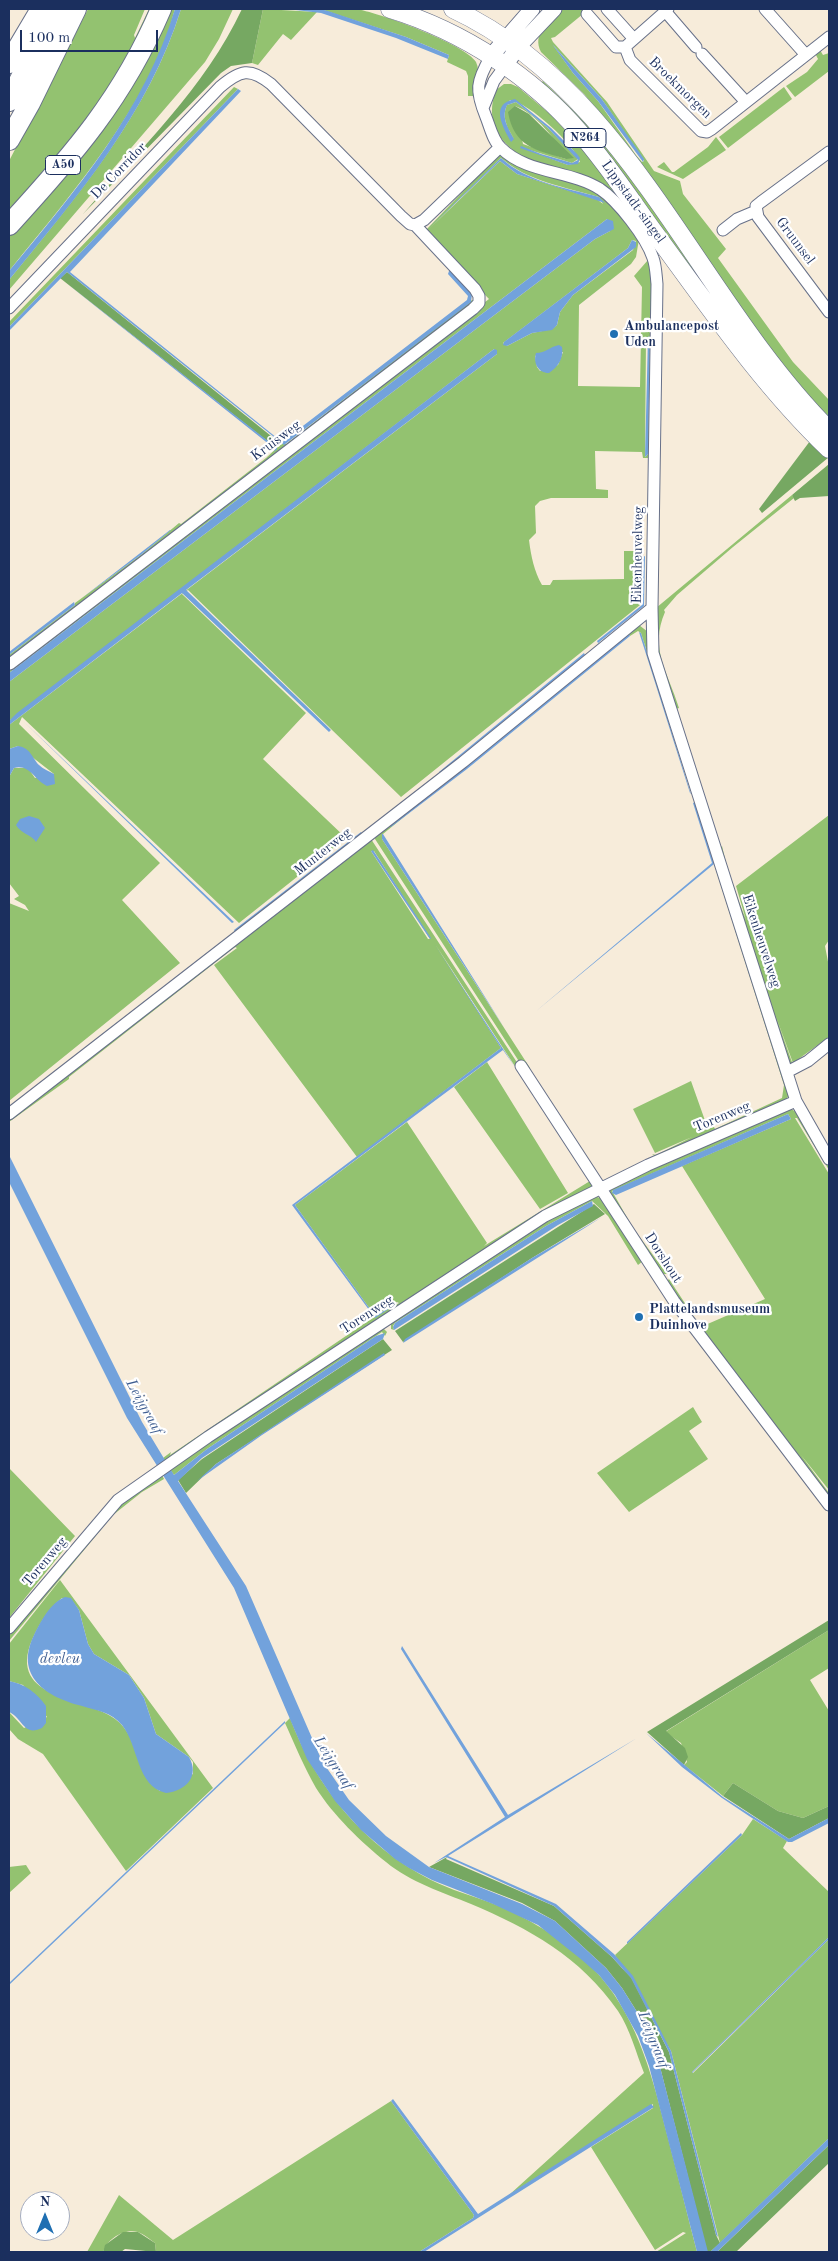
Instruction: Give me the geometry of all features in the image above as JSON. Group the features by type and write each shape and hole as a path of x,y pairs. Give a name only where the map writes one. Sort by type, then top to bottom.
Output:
{"highway":[{"path":"9,63 41,9"},
{"path":"9,101 56,9"},
{"path":"9,140 30,103 76,9"},
{"name":"A50","path":"9,225 95,127 134,64 160,9"}],"main road":[{"name":"Lippstadt-singel","path":"390,9 444,30 498,61 532,87 580,133 786,404 829,449"},
{"name":"Lippstadt-singel","path":"453,9 511,43 558,81 600,124 776,371 829,430"}],"street":[{"path":"415,226 424,220 500,147 478,97 482,74 498,61 532,9"},
{"path":"511,43 554,9"},
{"path":"607,9 634,39"},
{"path":"765,9 806,55"},
{"path":"625,47 666,10 745,101"},
{"name":"Broekmorgen","path":"587,14 616,47 625,47 630,60 701,131 707,132 829,37"},
{"path":"482,108 494,81 498,61"},
{"name":"De Corridor","path":"9,308 220,87 233,76 252,72 259,74"},
{"name":"Kruisweg","path":"10,664 479,303 479,296 475,289 415,226 401,216 272,84 259,74"},
{"name":"Eikenheuvelweg","path":"500,147 530,165 600,189 613,200 632,224 647,244 653,258 657,284 653,653 796,1101 829,1159"},
{"name":"Gruunsel","path":"829,152 756,206 758,217 829,312"},
{"name":"Gruunsel","path":"723,230 737,219 756,211"},
{"name":"Munterweg","path":"9,1114 463,762 652,608"},
{"path":"787,1072 808,1061 829,1044"},
{"name":"Dorshout","path":"521,1066 674,1301 829,1505"},
{"name":"Torenweg","path":"9,1628 118,1500 156,1472 545,1216 600,1187 796,1101"}],"green space":[{"path":"88,9 145,9 134,35 135,38 149,9 157,9 129,68 9,221 9,161"},
{"path":"164,9 175,9 168,34 147,80 131,109 113,138 73,192 9,271 9,229"},
{"path":"181,9 233,9 219,39 205,62 9,290 9,280 85,185 109,152 130,118 150,83 167,47"},
{"path":"242,9 263,9 252,63 231,66 221,73 83,214 170,117 210,65"},
{"path":"263,9 317,12 291,40 283,34 258,65 252,63"},
{"path":"320,9 355,9 366,11 420,30 456,47 476,62 478,79 474,96 468,96 468,76 466,71 447,62 449,55 406,37"},
{"path":"558,9 589,9 555,37 551,38 553,42 607,102 654,171 680,181 683,194 726,249 718,258 793,362 829,400 829,427 798,393 632,151 584,94 541,52 538,40 540,34","holes":["553,45 601,98 644,161 642,162 636,155 598,101 573,73"]},
{"path":"820,50 823,55 829,53 829,71 795,97 786,86 807,72 818,59 815,53"},
{"path":"543,81 605,141 813,423 696,278 680,253 604,153 539,85"},
{"path":"504,84 511,84 518,87 550,114 583,149 628,208 622,201 610,194 559,175 521,156 506,144 496,129 492,111 496,90","holes":["510,100 516,102 507,105","516,102 539,116 569,145 580,162 568,165 520,147 572,163 578,159 548,128","507,105 505,119 509,130 501,115","515,106 523,109 545,128 566,159 523,144"]},
{"path":"234,87 238,89 9,327 9,322"},
{"path":"784,87 792,99 728,148 719,137"},
{"path":"515,106 529,114 574,158 566,159 545,153 521,140 515,133 508,112"},
{"path":"716,137 726,150 683,179 657,167 664,162 674,172 708,147"},
{"path":"500,153 582,184 608,200 639,239 636,257 631,264 579,305 578,386 640,387 642,287 634,276 648,260 650,261 654,276 649,458 643,458 642,452 595,451 596,489 608,490 608,498 551,498 540,501 535,506 536,533 529,540 533,563 542,585 550,585 553,580 624,579 624,551 641,551 640,605 401,797 188,590 182,594 306,713 263,759 346,838 239,923 22,717 19,724 160,863 122,900 180,963 9,1101 9,903 29,911 25,905 14,899 19,896 9,883 9,777 14,768 28,768 35,778 54,774 18,746 9,749 9,725 497,354 494,349 9,721 9,682 595,239 610,231 607,219 9,673 9,663 11,665 489,299 427,235 426,230","holes":["501,158 511,166 534,178 599,197 603,204 598,200 517,174 500,161 429,229","632,240 636,241 633,250 573,295 560,312 557,325 552,329 532,333 507,346 503,343 628,248","646,338 650,338 648,454 645,457","563,352 558,365 540,371 537,367 535,356 540,353"]},
{"path":"67,272 281,444 276,448 60,278"},
{"path":"472,300 474,301 9,662 9,655 75,605 75,603 142,554 179,523 181,524 266,458 281,444 286,444"},
{"path":"810,441 829,457 762,513 759,509"},
{"path":"829,464 829,496 800,498 795,501 792,495"},
{"path":"792,495 794,498 677,595 664,610 659,649 679,708 676,709 656,649 656,608"},
{"path":"639,625 648,632 789,1095 785,1101 657,1158 652,1154 656,1155 692,1137 655,1153 633,1109 691,1081 708,1129 714,1127 715,1129 782,1098 784,1085 641,633 638,631 630,636 628,634 383,834 382,839 530,1068 526,1070 522,1066 375,839 375,836"},
{"path":"829,815 829,940 825,946 829,967 829,1037 793,1063 775,1014 793,1065 829,1039 829,1041 794,1067 788,1065 719,849 722,846 729,875 746,920 736,886"},
{"path":"371,839 520,1067 594,1186 166,1463 163,1458 171,1452 170,1455 374,1317 399,1303 397,1302 375,1316 295,1205 407,1122 487,1243 484,1246 590,1181 435,944 501,1048 357,1157 214,965 237,948 235,947 69,1077 69,1079 9,1122 9,1118","holes":["371,851 374,851 430,939 428,939"]},
{"path":"487,1062 568,1193 540,1209 454,1087"},
{"path":"791,1109 798,1113 829,1166 829,1170 797,1118 795,1118 829,1174 829,1490 801,1455 829,1493 829,1500 666,1282 669,1279 696,1320 703,1326 765,1299 682,1166 791,1119 788,1114 612,1191 633,1228 667,1274 663,1274 608,1192 610,1187"},
{"path":"595,1196 602,1199 643,1261 638,1265 608,1216 592,1201 546,1226 395,1323 393,1326 394,1330 391,1329 391,1323 553,1215"},
{"path":"594,1204 605,1214 532,1258 403,1342 395,1331"},
{"path":"383,1328 387,1332 385,1336 382,1332 207,1449 174,1475 169,1468"},
{"path":"383,1339 392,1350 216,1464 186,1493 178,1480 202,1459"},
{"path":"693,1407 702,1422 689,1431 708,1459 629,1512 597,1473"},
{"path":"9,1468 75,1536 9,1618"},
{"path":"161,1473 164,1479 142,1492 113,1515 9,1641 9,1632 106,1516"},
{"path":"60,1580 213,1788 126,1871 43,1754 18,1739 9,1729 9,1712 24,1728 47,1717 23,1685 9,1681 9,1644","holes":["62,1598 70,1598 79,1610 88,1644 94,1654 129,1675 144,1698 156,1734 189,1757 193,1762 193,1774 160,1791 146,1776 131,1740 120,1723 93,1708 58,1696 43,1688 32,1678 27,1664 30,1645 36,1632 47,1613"]},
{"path":"829,1620 829,1630 666,1731 685,1748 688,1757 684,1765 647,1732"},
{"path":"829,1630 829,1668 810,1680 829,1711 829,1806 803,1818 778,1811 733,1783 723,1796 684,1765 687,1762 681,1743 665,1732"},
{"path":"290,1718 314,1768 328,1791 345,1812 384,1850 431,1880 509,1910 537,1925 564,1943 589,1964 614,1994 635,2033 650,2074 697,2252 656,2252 686,2233 683,2232 655,2250 591,2147 653,2108 653,2104 509,2195 644,2073 626,2025 603,1992 587,1975 552,1946 513,1923 405,1875 367,1846 339,1818 316,1788 285,1723"},
{"path":"733,1783 778,1811 803,1818 829,1806 829,1818 789,1839 723,1796"},
{"path":"753,1819 787,1841 783,1848 829,1892 829,1937 692,2072 829,1939 829,2138 720,2243 671,2051 615,1955 742,1835"},
{"path":"447,1857 446,1859 554,1906 612,1957 631,1978 669,2052 716,2235 720,2243 710,2252 707,2252 658,2059 644,2023 622,1988 606,1968 555,1921 522,1903 429,1867"},
{"path":"26,1865 31,1873 9,1893 9,1867"},
{"path":"391,2101 474,2215 473,2218 419,2252 156,2252 155,2243 140,2233 133,2231 122,2233 112,2239 103,2252 87,2252 119,2195 173,2240"},
{"path":"829,2145 829,2163 736,2252 717,2252"},
{"path":"123,2232 138,2232 155,2243 156,2252 125,2249 121,2252 103,2252 105,2245"}],"water":[{"path":"175,9 181,9 167,47 150,84 130,119 85,185 9,280 9,271 83,180 127,115 146,81 162,46"},
{"path":"287,9 320,9 328,11 406,37 449,55 448,59 396,38 321,13"},
{"path":"552,44 601,98 644,159 643,162 598,101 573,73"},
{"path":"238,89 241,91 70,272 282,442 467,300 468,296 448,274 449,271 452,271 472,294 471,302 284,445 67,272 9,331 9,327"},
{"path":"515,99 551,128 577,154 580,158 578,164 568,165 520,148 521,146 572,163 578,160 548,128 516,102 507,105 505,110 506,123 514,139 511,142 502,123 500,111 507,102"},
{"path":"501,158 511,166 535,179 599,197 605,203 517,174 500,161 428,229"},
{"path":"607,219 613,221 614,229 595,239 9,682 9,673"},
{"path":"632,240 636,242 636,247 573,295 560,312 557,325 552,330 532,333 507,346 503,345 504,342 628,248"},
{"path":"65,282 277,449 274,452 275,449"},
{"path":"648,336 650,338 648,454 645,457"},
{"path":"559,345 562,347 562,351 558,365 549,373 545,373 537,367 536,353"},
{"path":"494,349 497,350 497,354 186,590 331,730 329,732 182,593 9,725 9,721 17,713"},
{"path":"170,530 142,554 82,598"},
{"path":"645,556 644,606 598,643 597,641 642,605 643,557"},
{"path":"74,602 75,605 9,655 9,652"},
{"path":"639,632 641,633 691,794 690,793"},
{"path":"629,634 630,636 467,769 390,826"},
{"path":"584,653 585,655 439,772"},
{"path":"22,720 234,922 232,923"},
{"path":"18,746 26,749 39,765 54,774 55,784 47,786 28,770 19,767 14,768 9,777 9,749"},
{"path":"695,802 714,864 535,1012 712,863 693,803"},
{"path":"29,816 39,819 45,828 36,842 16,825 20,819"},
{"path":"361,832 362,834 235,932 234,930"},
{"path":"383,834 505,1029 382,839"},
{"path":"373,850 431,938 430,939 371,851"},
{"path":"434,944 515,1067 503,1050 295,1205 375,1316 399,1302 375,1318 292,1205 501,1048"},
{"path":"788,1114 791,1119 616,1195 612,1193 613,1190"},
{"path":"9,1155 142,1422 174,1475 207,1449 376,1336 385,1333 383,1339 202,1458 178,1481 246,1586 322,1761 349,1800 386,1836 429,1867 522,1904 555,1921 606,1968 622,1988 644,2023 658,2059 708,2252 697,2252 649,2066 638,2036 615,1995 599,1975 538,1925 493,1904 432,1880 395,1859 361,1830 335,1801 307,1759 234,1588 127,1418 9,1182"},
{"path":"592,1201 593,1206 558,1225 394,1330 395,1323 546,1226"},
{"path":"602,1217 403,1343 405,1339 532,1258"},
{"path":"384,1353 385,1355 262,1435 197,1481 216,1464"},
{"name":"devleu","path":"65,1597 71,1598 79,1610 88,1644 94,1654 129,1675 144,1698 156,1734 189,1757 193,1770 192,1776 185,1786 166,1793 156,1789 143,1774 128,1734 118,1721 104,1712 56,1697 37,1682 31,1673 28,1662 29,1649 34,1635 50,1608"},
{"path":"402,1646 508,1815 637,1738 448,1856 556,1904 614,1954 633,1976 671,2051 718,2237 669,2052 631,1978 612,1957 554,1906 446,1857 434,1863 505,1817 401,1649"},
{"path":"9,1681 20,1684 30,1690 46,1706 46,1723 42,1728 31,1730 9,1712"},
{"path":"285,1721 285,1723 9,1985 9,1983"},
{"path":"646,1733 723,1797 789,1839 829,1818 829,1823 792,1842 788,1842 722,1798 682,1767"},
{"path":"741,1833 742,1835 627,1944 627,1942"},
{"path":"829,1937 829,1939 692,2073 692,2072"},
{"path":"393,2099 478,2214 651,2104 654,2107 424,2252 419,2252 473,2218 474,2215 391,2101"},
{"path":"829,2138 829,2145 717,2252 710,2252"}],"place":[{"name":"Ambulancepost Uden","path":"614,334"},
{"name":"Plattelandsmuseum Duinhove","path":"639,1317"}],"water label":[{"name":"Leijgraaf","path":"144,1407"},
{"name":"Leijgraaf","path":"333,1763"},
{"name":"Leijgraaf","path":"653,2040"}]}
